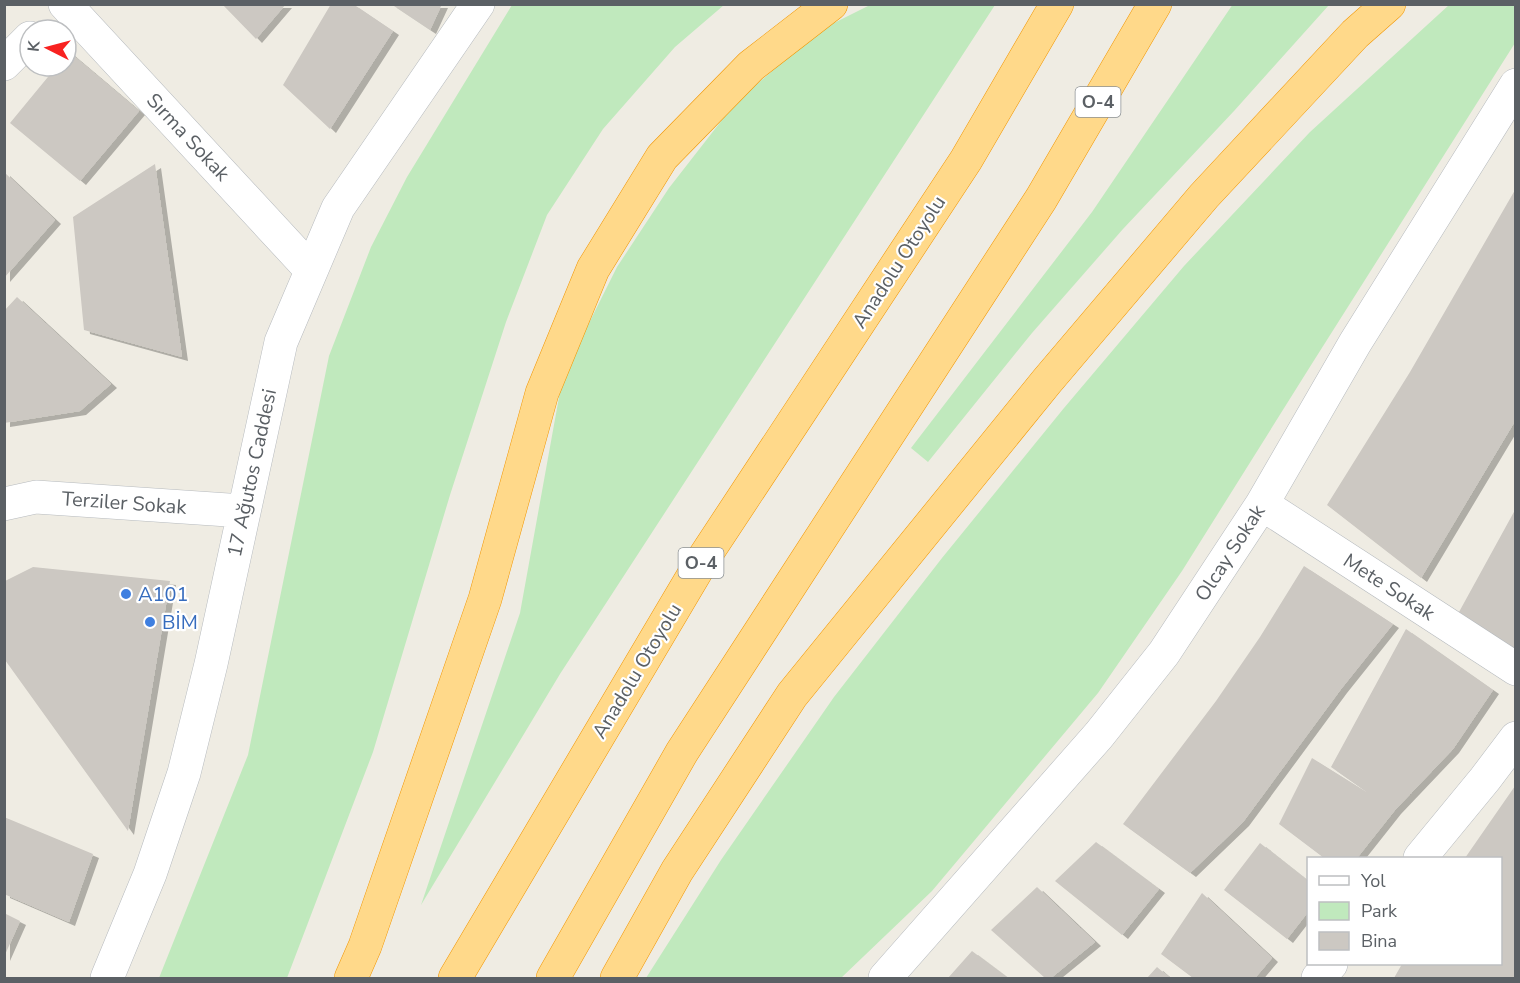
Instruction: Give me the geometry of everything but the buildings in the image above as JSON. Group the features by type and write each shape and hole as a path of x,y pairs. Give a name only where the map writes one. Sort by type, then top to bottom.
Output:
{"highway":[{"path":"351,978 365,946 485,599 542,393 593,268 663,157 751,66 831,4"},
{"name":"Anadolu Otoyolu","path":"455,978 705,556 966,160 1057,4"},
{"name":"O-4","path":"553,978 682,752 1041,199 1155,4"},
{"path":"616,978 677,871 792,695 1047,381 1204,196 1355,34 1389,4"}],"street":[{"path":"49,18 64,4"},
{"name":"Sırma Sokak","path":"64,4 311,270"},
{"name":"17 Ağutos Caddesi","path":"107,978 150,874 184,773 211,664 281,342 338,208 478,4"},
{"path":"4,64 18,50"},
{"name":"Olcay Sokak","path":"885,978 1099,735 1164,652 1262,504 1355,343 1515,85"},
{"name":"Terziler Sokak","path":"4,504 36,497 243,511"},
{"name":"Mete Sokak","path":"1262,504 1515,669"},
{"path":"1421,857 1485,779 1515,738"},
{"path":"1317,978 1328,965"}],"green space":[{"path":"1233,4 1329,5 1234,111 1123,229 1032,333 928,462 911,448 1092,212"},
{"path":"512,5 724,5 675,47 603,129 547,215 506,322 450,495 373,752 287,978 159,978 248,755 329,356 371,247 407,177"},
{"path":"870,5 995,5 560,674 421,905 520,613 563,375 617,267 669,188 736,102 820,30"},
{"path":"1449,5 1515,5 1515,43 1182,571 1098,693 932,891 841,978 646,978 721,860 834,697 942,558 1064,408 1184,266 1310,132"}],"place":[{"name":"A101","path":"126,594"},
{"name":"BİM","path":"150,622"}]}
